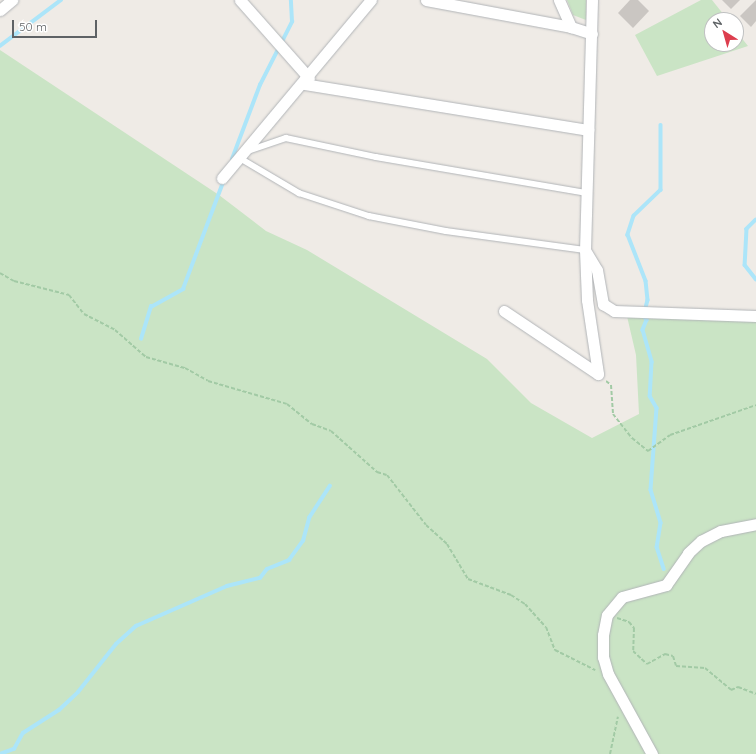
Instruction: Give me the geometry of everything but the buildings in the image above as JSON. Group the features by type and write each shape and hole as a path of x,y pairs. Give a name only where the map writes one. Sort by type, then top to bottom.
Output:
{"street":[{"path":"0,10 12,0"},
{"path":"240,0 306,81 588,130"},
{"path":"222,178 244,155 306,81 371,0"},
{"path":"426,0 571,27 592,34"},
{"path":"559,0 571,27"},
{"path":"592,0 585,250 587,300 598,374"},
{"path":"585,250 597,270 603,304 614,311 756,316"},
{"path":"504,311 598,374"},
{"path":"652,754 623,698 608,674 603,650 607,615 622,597 666,585 688,553 701,541 721,531 756,524"}],"lane":[{"path":"244,155 286,138 376,157 587,193"},
{"path":"244,155 299,193 369,216 446,231 585,250"}],"path":[{"path":"0,273 14,281 69,295 84,314 115,330 146,357 190,370 208,381 287,404 312,424 331,432 377,472 387,475 426,525 447,544 468,579 511,595 525,604 546,627 555,650 588,668 608,674"},
{"path":"598,374 611,385 614,414 632,438 648,451 670,435 756,405"},
{"path":"607,615 629,622 634,628 633,651 647,664 665,654 673,656 676,666 705,668 731,690 738,688 756,694"},
{"path":"610,754 623,698"}],"green space":[{"path":"567,0 586,0 586,20 573,15"},
{"path":"701,0 712,0 722,12 704,12 704,52 730,52 657,76 635,35"},
{"path":"744,41 748,46 744,47"},
{"path":"0,50 219,195 266,231 307,250 487,359 531,403 592,438 639,414 636,355 626,312 756,311 756,754 0,754"}],"waterway":[{"path":"0,46 61,0"},
{"path":"232,159 260,85 292,22 291,0"},
{"path":"661,125 661,190 634,216 628,235 646,281 648,300 644,316 647,320 643,330 652,362 650,396 657,408 651,490 661,523 657,547 664,569"},
{"path":"141,339 151,307 183,289 224,180"},
{"path":"756,220 747,229 745,265 756,279"},
{"path":"0,754 14,749 23,733 59,710 78,692 116,644 136,626 227,586 260,578 267,569 289,560 303,541 309,518 330,486"}]}
